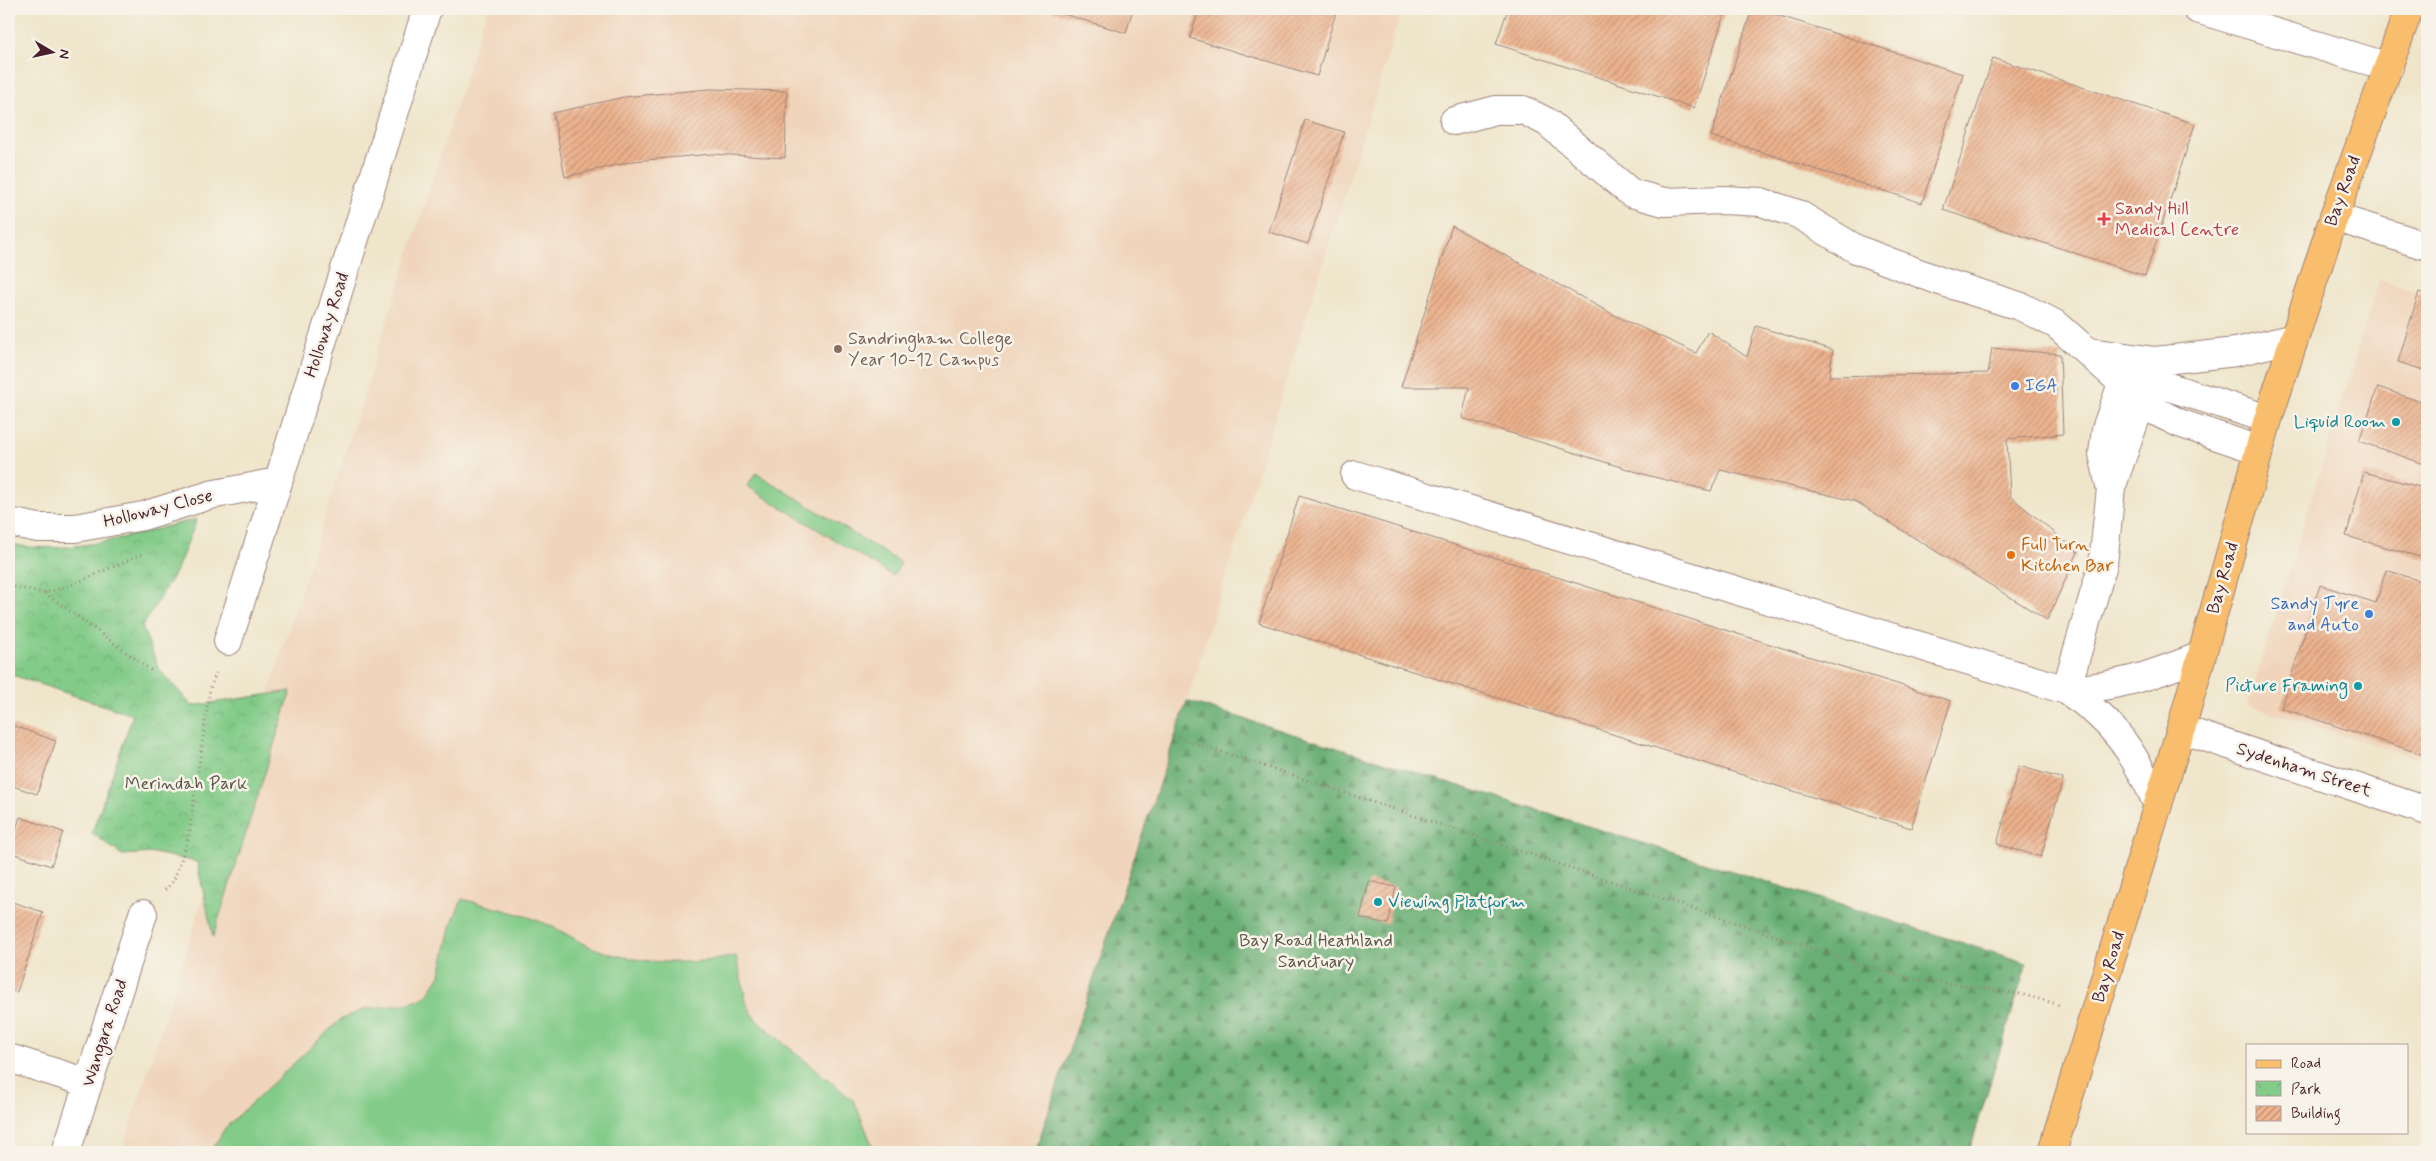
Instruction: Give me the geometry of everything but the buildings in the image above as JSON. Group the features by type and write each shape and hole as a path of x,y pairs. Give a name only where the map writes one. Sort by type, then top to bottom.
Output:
{"main road":[{"name":"Bay Road","path":"2052,1152 2181,729 2268,419 2334,217 2409,9"}],"street":[{"name":"Holloway Road","path":"228,642 427,9"},
{"path":"2197,9 2388,67"},
{"path":"1454,121 1496,110 1523,110 1547,122 1631,193 1664,202 1724,200 1761,202 1798,214 1856,248 1940,281 2022,307 2057,325 2137,388 2153,410 2179,423 2259,450"},
{"path":"2334,217 2427,246"},
{"path":"2089,352 2155,361 2236,352 2294,338"},
{"path":"2137,388 2160,384 2268,419"},
{"path":"2066,690 2103,564 2110,488 2137,388"},
{"path":"1355,475 2066,690 2091,706 2119,735 2140,766 2158,805"},
{"name":"Holloway Close","path":"9,522 38,528 75,528 142,516 210,494 277,482"},
{"path":"2066,690 2099,688 2136,681 2201,656"},
{"name":"Sydenham Street","path":"2181,729 2427,811"},
{"name":"Wangara Road","path":"66,1152 143,914"},
{"path":"9,1058 88,1084"}],"path":[{"path":"45,593 69,586 146,552"},
{"path":"9,586 45,593 152,671"},
{"path":"143,914 174,880 188,840 210,689 228,642"},
{"path":"1174,736 1878,970 1924,981 1994,988 2040,998 2094,1017"}],"shaded area":[{"name":"Sandringham College Year 10-12 Campus","path":"487,9 1402,9 1187,701 1035,1152 122,1152"},
{"path":"2379,280 2427,295 2427,761 2248,705"}],"green space":[{"path":"756,473 901,563 893,576 747,486"},
{"name":"Merindah Park","path":"197,519 177,569 142,627 159,669 192,706 291,691 213,937 197,862 154,853 122,855 92,833 133,715 9,674 9,544 56,548 104,542"},
{"name":"Bay Road Heathland Sanctuary","path":"1187,701 2027,963 1969,1152 1035,1152"},
{"path":"462,899 539,921 586,945 622,957 660,962 680,962 736,956 747,1005 757,1021 854,1101 875,1152 211,1152 225,1128 340,1020 363,1009 400,1005 426,996 440,975 452,923"}],"place":[{"name":"Sandy Hill Medical Centre","path":"2104,219"},
{"name":"Sandringham College Year 10-12 Campus","path":"838,349"},
{"name":"IGA","path":"2015,386"},
{"name":"Liquid Room","path":"2396,422"},
{"name":"Full Turn Kitchen Bar","path":"2011,555"},
{"name":"Sandy Tyre and Auto","path":"2369,614"},
{"name":"Picture Framing","path":"2358,686"},
{"name":"Viewing Platform","path":"1378,902"}]}
